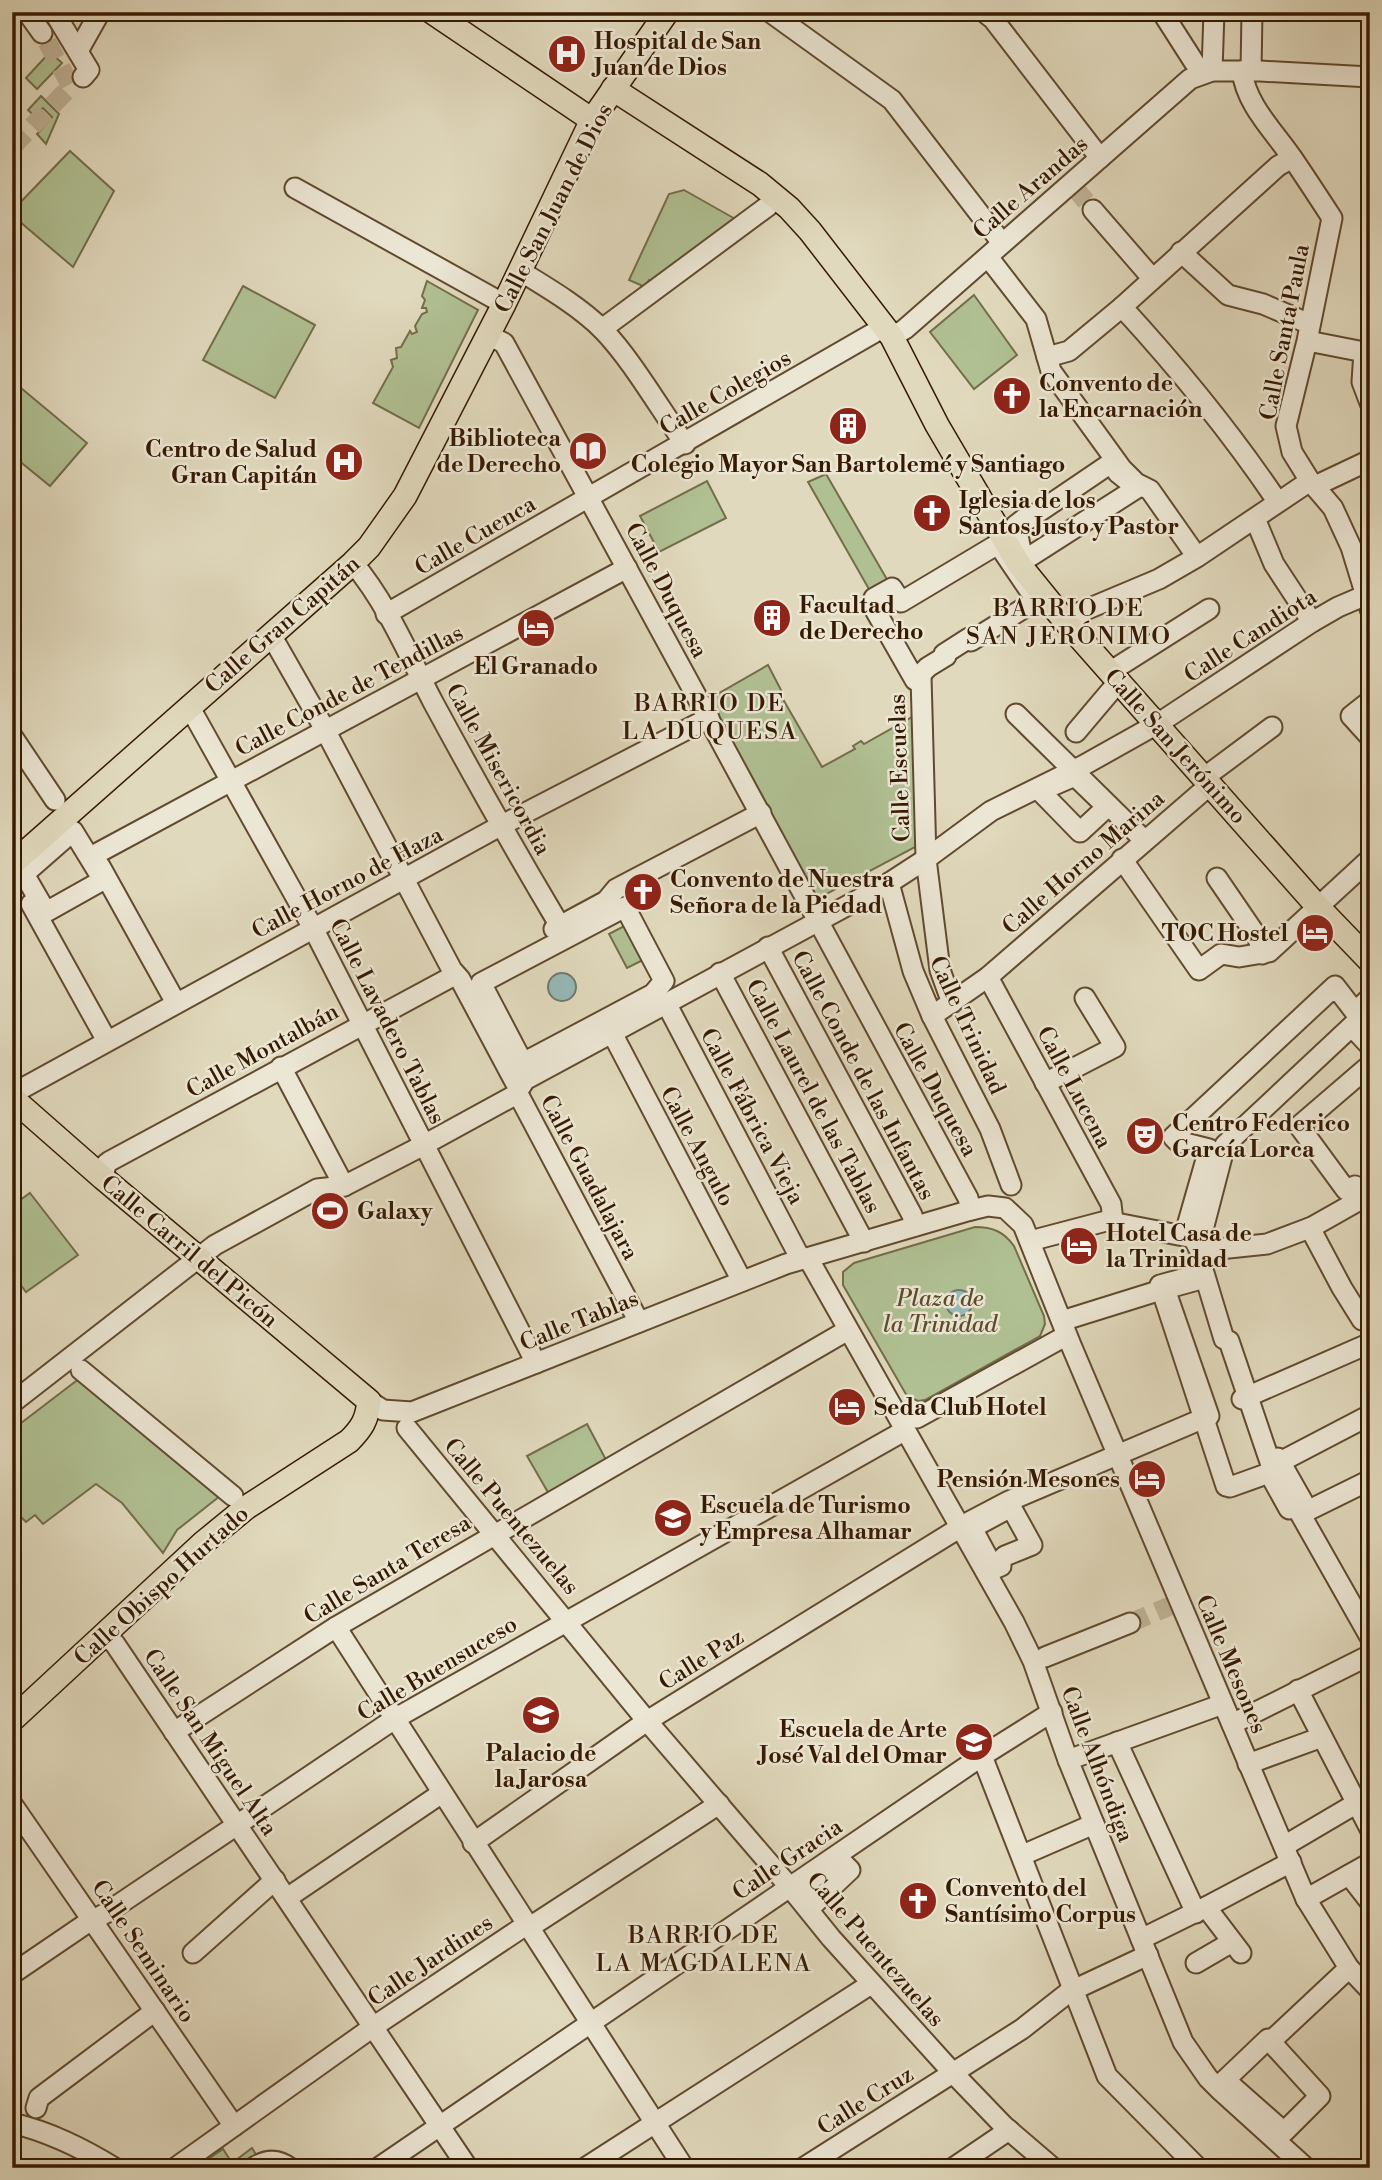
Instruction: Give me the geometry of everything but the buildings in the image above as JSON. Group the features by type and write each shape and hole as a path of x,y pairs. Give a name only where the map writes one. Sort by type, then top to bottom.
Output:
{"main road":[{"path":"432,12 526,84 592,120"},
{"name":"Calle San Juan de Dios","path":"488,335 592,120 667,12"},
{"name":"Calle San Jerónimo","path":"613,89 760,184 810,231 888,332 937,425 1018,563 1065,621 1210,779 1318,907 1370,961"},
{"name":"Calle Gran Capitán","path":"16,871 63,806 189,706 369,547 405,496 488,335"},
{"name":"Calle Carril del Picón","path":"12,1096 103,1178 369,1401"},
{"name":"Calle Obispo Hurtado","path":"12,1720 203,1543 247,1507 349,1441 362,1429 369,1401"}],"street":[{"path":"26,12 42,33"},
{"path":"78,51 100,12"},
{"path":"770,12 892,100 1002,243"},
{"path":"984,12 993,19 1100,158"},
{"path":"1162,12 1206,72"},
{"path":"1246,71 1252,12"},
{"path":"63,17 89,70 83,77"},
{"path":"1206,72 1213,20"},
{"path":"1206,72 1246,71 1370,77"},
{"name":"Calle Santa Paula","path":"1246,71 1244,84 1260,115 1293,158 1332,218 1307,341 1286,426 1293,452 1313,483 1334,508 1351,547 1368,602"},
{"name":"Calle Arandas","path":"888,332 905,329 1190,79 1206,72"},
{"path":"1047,357 1069,351 1122,307 1278,166 1293,158"},
{"path":"295,188 504,304"},
{"path":"602,329 768,206 775,197"},
{"path":"1093,210 1152,278"},
{"path":"1181,252 1228,295 1263,304 1304,322"},
{"path":"988,257 1036,318 1051,371 1122,469 1134,484 1137,488 1023,561 1016,524 1025,518 1027,520 1111,463 1134,484 1150,490 1195,554"},
{"path":"520,271 565,300 602,329 685,444"},
{"path":"1122,307 1180,371 1231,434 1275,498"},
{"name":"Calle Colegios","path":"589,498 888,332"},
{"name":"Calle Duquesa","path":"488,335 504,343 761,813 968,1198 971,1210"},
{"path":"1313,342 1364,352 1362,382 1370,403"},
{"path":"1065,621 1071,616 1159,579 1197,557 1278,500 1370,460"},
{"name":"Calle Cuenca","path":"386,614 589,498"},
{"path":"1256,521 1273,564 1312,622"},
{"path":"998,544 1040,606 1029,604 971,641 969,638 928,667 921,677 915,680 875,610 879,608 874,598 892,587 901,602 998,544"},
{"name":"Calle Misericordia","path":"353,563 386,614 500,826 560,926"},
{"name":"Calle Conde de Tendillas","path":"94,855 627,568"},
{"name":"Calle Candiota","path":"12,1404 215,1245 317,1189 344,1186 424,1145 519,1089 525,1080 888,883 926,859 991,811 1074,770 1156,724 1338,607 1368,602"},
{"name":"Calle San Jerónimo","path":"1076,732 1115,678 1209,609"},
{"name":"Calle Guadalajara","path":"271,635 519,1089 639,1322"},
{"name":"Calle Escuelas","path":"921,677 926,859 940,970 952,1003"},
{"path":"1370,701 1351,716 1370,737"},
{"name":"Calle Lavadero Tablas","path":"189,706 313,928 536,1363"},
{"path":"1016,714 1144,840"},
{"name":"Calle Horno de Haza","path":"12,1096 107,1041 500,826 709,718"},
{"name":"Calle Horno Marina","path":"932,1016 988,976 1272,727"},
{"path":"12,736 63,806 94,855 176,1003"},
{"name":"Calle Montalbán","path":"103,1178 106,1164 110,1160 361,1024 560,926 606,901 616,889 761,813"},
{"path":"1122,859 1199,970 1221,954 1232,956 1269,952 1370,859"},
{"path":"16,871 107,1041"},
{"path":"1217,878 1258,937 1262,954"},
{"path":"45,916 107,882"},
{"name":"Calle Trinidad","path":"888,883 913,971 932,1016 990,1129 1011,1185"},
{"path":"625,907 664,981 653,994 523,1063 481,983 625,907"},
{"name":"Calle Conde de las Infantas","path":"768,947 915,1226"},
{"name":"Calle Laurel de las Tablas","path":"720,973 864,1242"},
{"name":"Calle Lucena","path":"988,976 1111,1204 1113,1221"},
{"path":"1367,1189 1307,1222 1264,1237 1206,1240 1199,1230 1187,1226 1209,1149 1177,1141 1173,1137 1335,986 1355,1012 1370,998"},
{"path":"1045,1083 1115,1047 1085,998"},
{"name":"Calle Fábrica Vieja","path":"666,1003 802,1255"},
{"path":"1200,1276 1192,1245 1225,1146 1370,1009"},
{"path":"1370,1019 1357,1032 1370,1046"},
{"name":"Calle Angulo","path":"612,1033 742,1281"},
{"path":"1367,1189 1355,1186 1346,1190 1299,1126 1370,1065"},
{"path":"281,1067 344,1186"},
{"path":"1199,1230 1200,1251 1267,1244 1310,1228 1365,1197 1367,1189"},
{"path":"988,1206 1005,1208 1023,1225 1065,1342 911,1425 802,1255 864,1242 915,1226 988,1206"},
{"path":"1030,1241 1113,1221 1199,1230"},
{"path":"1310,1228 1342,1289 1362,1320"},
{"name":"Calle Tablas","path":"369,1401 383,1410 412,1412 802,1255"},
{"path":"1204,1418 1209,1416 1165,1289 1204,1273 1224,1339 1229,1341 1245,1398 1270,1462 1278,1458 1276,1465"},
{"path":"1200,1276 1160,1285 1226,1486 1230,1487 1269,1473 1289,1508 1299,1510 1370,1480"},
{"path":"1068,1319 1161,1290"},
{"name":"Calle Santa Teresa","path":"174,1732 336,1627 848,1330"},
{"name":"Calle Mesones","path":"1065,1342 1118,1456 1175,1604 1223,1704 1306,1899 1349,1968 1370,1990"},
{"path":"1245,1398 1368,1344"},
{"path":"81,1370 233,1496"},
{"path":"1276,1465 1370,1415"},
{"name":"Calle Paz","path":"473,1843 647,1721 960,1528 1009,1501 1204,1418"},
{"name":"Calle Alhóndiga","path":"911,1425 960,1528 1014,1622 1033,1661 1068,1760 1183,2042 1208,2078 1306,2168"},
{"name":"Calle Buensuceso","path":"12,1974 239,1826 396,1718 911,1425"},
{"name":"Calle Puentezuelas","path":"407,1428 647,1721 871,1984 1009,2130 1053,2168"},
{"path":"1276,1465 1303,1502 1299,1510"},
{"path":"1299,1510 1370,1637"},
{"path":"1045,1657 1130,1623"},
{"path":"336,1627 684,2168"},
{"name":"Calle San Miguel Alta","path":"104,1634 115,1644 468,2168"},
{"path":"1231,1724 1369,1655"},
{"path":"1298,1690 1365,1816"},
{"path":"1068,1760 1223,1704"},
{"name":"Calle Gracia","path":"378,2168 982,1756 1052,1712"},
{"path":"1248,1763 1322,1737"},
{"path":"1117,1742 1201,1910 1236,1947 1196,1963"},
{"path":"982,1756 1107,2076 1198,2168"},
{"path":"287,1898 442,1793"},
{"name":"Calle Seminario","path":"12,1804 234,2126"},
{"name":"Calle Jardines","path":"175,2168 373,2027 719,1804"},
{"name":"Calle Cruz","path":"803,2168 1022,2029 1074,1989 1288,1854 1365,1816"},
{"path":"1025,1854 1094,1824"},
{"path":"1306,1899 1370,1863"},
{"path":"1349,1875 1370,1902"},
{"path":"193,1953 275,1880"},
{"path":"1270,2042 1349,1968"},
{"path":"585,2168 871,1984"},
{"path":"36,2108 39,2098 155,2011"},
{"path":"1268,2039 1270,2042 1320,2096 1284,2132 1225,2080 1268,2039"},
{"path":"12,2123 34,2128 80,2146 116,2168"},
{"path":"953,2168 1009,2130"},
{"path":"253,2168 270,2161 279,2161 290,2168"}],"green space":[{"path":"50,52 62,63 37,89 26,78"},
{"path":"41,96 59,114 46,144 37,134 52,117 43,108 34,116 28,110"},
{"path":"70,151 114,191 73,267 12,215 12,211"},
{"path":"684,190 737,220 654,282 649,280 645,287 629,280 669,194"},
{"path":"427,281 478,310 419,428 373,403 393,367 391,360 397,358 396,348 401,347 410,331 412,334 417,332 415,326 422,314 427,312 426,308 422,308 425,300 422,296"},
{"path":"243,286 315,325 275,398 203,360"},
{"path":"974,295 1017,355 974,389 930,332"},
{"path":"21,388 87,443 50,486 12,455 12,398"},
{"path":"826,474 892,588 874,598 808,482"},
{"path":"707,481 726,518 659,552 640,516"},
{"path":"768,665 782,692 780,694 822,767 855,749 853,746 861,741 864,744 914,716 919,845 817,899 709,699"},
{"path":"628,924 647,958 627,968 609,934"},
{"path":"30,1193 78,1255 26,1292 17,1280 12,1283 12,1206"},
{"name":"Plaza de la Trinidad","path":"975,1227 998,1231 1014,1246 1045,1324 1040,1336 925,1400 918,1401 907,1396 843,1285 843,1272 854,1263"},
{"path":"80,1378 220,1496 177,1530 163,1553 122,1503 96,1484 43,1524 35,1515 26,1522 12,1508 12,1430"},
{"path":"587,1424 606,1460 549,1494 527,1456"},
{"path":"252,2148 258,2158 246,2168 203,2168 201,2164 223,2149 232,2163"}],"water":[{"path":"562,973 572,977 576,987 572,997 562,1001 552,997 548,987 552,977"},
{"path":"959,1290 968,1294 972,1303 968,1312 959,1316 950,1312 946,1303 950,1294"}],"tunnel":[{"path":"12,147 71,86 42,33"},
{"path":"1074,187 1093,210"},
{"path":"1130,1623 1170,1606"}],"place":[{"name":"Hospital de San Juan de Dios","path":"567,54"},
{"name":"Convento de la Encarnación","path":"1012,396"},
{"name":"Colegio Mayor San Bartolemé y Santiago","path":"848,426"},
{"name":"Biblioteca de Derecho","path":"588,451"},
{"name":"Centro de Salud Gran Capitán","path":"344,462"},
{"name":"Iglesia de los Santos Justo y Pastor","path":"932,513"},
{"name":"Facultad de Derecho","path":"772,618"},
{"name":"El Granado","path":"536,628"},
{"name":"Convento de Nuestra Señora de la Piedad","path":"643,892"},
{"name":"TOC Hostel","path":"1315,933"},
{"name":"Centro Federico García Lorca","path":"1145,1136"},
{"name":"Galaxy","path":"330,1211"},
{"name":"Hotel Casa de la Trinidad","path":"1079,1246"},
{"name":"Seda Club Hotel","path":"847,1407"},
{"name":"Pensión Mesones","path":"1147,1479"},
{"name":"Escuela de Turismo y Empresa Alhamar","path":"673,1518"},
{"name":"Palacio de la Jarosa","path":"541,1715"},
{"name":"Escuela de Arte José Val del Omar","path":"974,1742"},
{"name":"Convento del Santísimo Corpus","path":"918,1901"}],"district":[{"name":"BARRIO DE SAN JERÓNIMO","path":"1069,622"},
{"name":"BARRIO DE LA DUQUESA","path":"710,717"},
{"name":"BARRIO DE LA MAGDALENA","path":"704,1949"}]}
